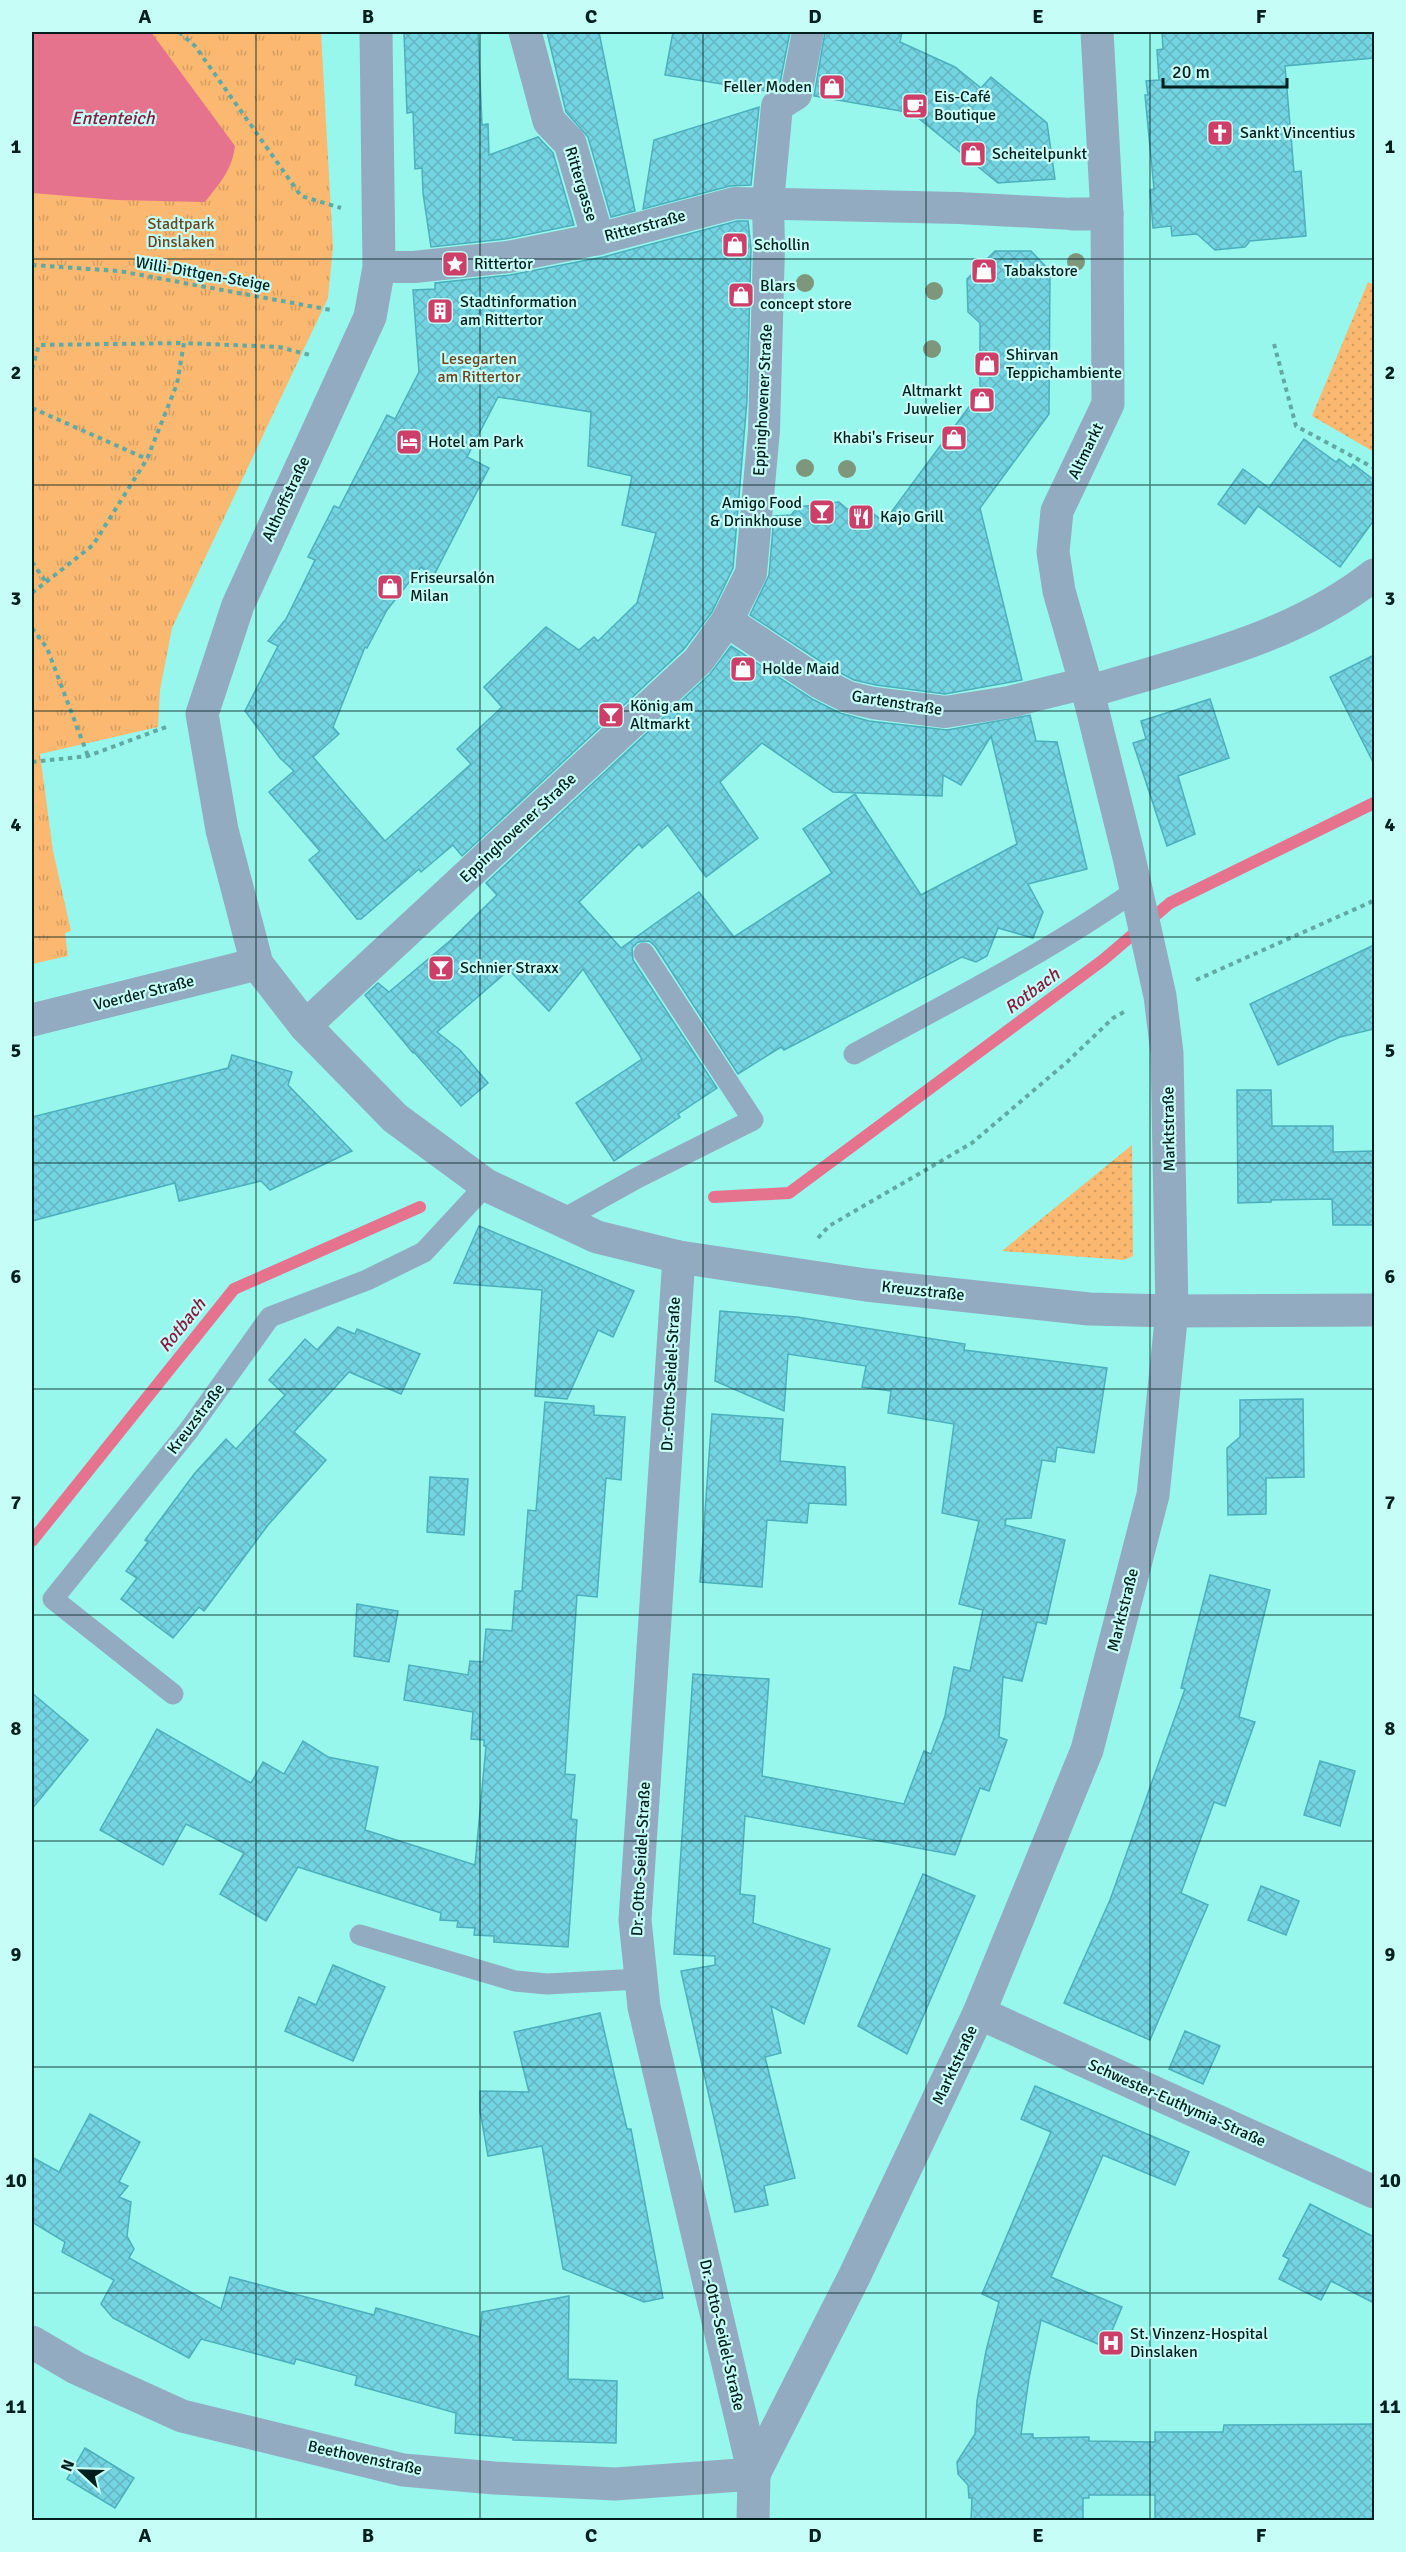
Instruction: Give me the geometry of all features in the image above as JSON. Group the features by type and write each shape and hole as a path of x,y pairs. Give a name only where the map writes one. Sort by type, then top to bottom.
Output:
{"street":[{"name":"Althoffstraße","path":"257,964 222,830 202,714 238,605 370,317 379,267 380,220 376,32"},
{"name":"Rittergasse","path":"525,32 549,121 570,143 598,239"},
{"name":"Eppinghovener Straße","path":"305,1026 698,661 727,621 751,573 764,430 768,202 777,106 796,94 808,32"},
{"name":"Altmarkt","path":"1087,687 1059,591 1053,552 1057,511 1108,404 1107,214 1097,32"},
{"name":"Ritterstraße","path":"379,267 414,267 508,257 598,239 735,203 768,202"},
{"path":"768,202 1107,214"},
{"name":"Gartenstraße","path":"727,621 820,683 848,697 873,703 945,712 1087,687 1230,651 1293,626 1336,602 1374,575"},
{"name":"Marktstraße","path":"754,2474 854,2277 979,2013 1087,1750 1153,1495 1172,1311 1167,1053 1156,983 1138,897 1087,687"},
{"name":"Kreuzstraße","path":"257,964 305,1026 395,1118 486,1185 597,1237 679,1257 785,1274 1089,1309 1374,1310"},
{"name":"Voerder Straße","path":"32,1020 257,964"},
{"name":"Dr.-Otto-Seidel-Straße","path":"679,1257 635,1920 644,2007 754,2474 753,2520"},
{"name":"Schwester-Euthymia-Straße","path":"979,2013 1374,2192"},
{"name":"Beethovenstraße","path":"32,2342 76,2368 182,2416 403,2469 494,2478 615,2484 754,2474"}],"lane":[{"path":"854,1054 1138,897"},
{"path":"560,1221 637,1178 753,1120 644,953"},
{"name":"Kreuzstraße","path":"173,1694 53,1599 189,1430 270,1317 367,1280 424,1252 486,1185"},
{"path":"360,1935 515,1981 547,1984 640,1979"}],"path":[{"path":"179,32 195,46 301,196 380,220"},
{"name":"Willi-Dittgen-Steige","path":"32,265 119,271 370,317"},
{"path":"32,369 39,345 184,343 279,347 348,365"},
{"path":"32,593 93,545 147,459 177,384 184,343"},
{"path":"1274,344 1296,426 1374,468"},
{"path":"32,408 147,459"},
{"path":"32,562 46,582"},
{"path":"32,628 47,648 88,756"},
{"path":"32,762 88,756 202,714"},
{"path":"785,1274 829,1226 972,1143 1067,1062 1113,1018 1156,983 1371,902 1374,897"}],"green space":[{"name":"Stadtpark Dinslaken","path":"32,32 321,32 333,247 328,298 172,628 160,690 158,727 40,754 53,851 71,931 65,933 68,956 32,964"},
{"path":"1368,282 1374,285 1374,452 1312,416"},
{"path":"1132,1145 1133,1256 1124,1260 1002,1251"}],"water":[{"name":"Ententeich","path":"32,32 151,32 235,146 228,169 205,202 116,200 32,193"}],"building":[{"path":"404,32 478,32 482,125 488,124 489,155 538,137 553,153 574,225 505,239 431,247 423,193 422,168 415,169 413,112 407,113"},
{"path":"547,32 599,32 635,211 611,217 588,137 566,112"},
{"path":"673,32 790,32 780,83 766,91 665,75"},
{"path":"825,32 902,32 900,42 955,67 981,88 991,77 1047,123 1055,179 998,183 912,113 814,96"},
{"name":"Sankt Vincentius","path":"1162,32 1374,32 1374,58 1285,66 1294,172 1301,171 1306,236 1250,241 1245,247 1215,250 1197,234 1172,236 1171,226 1153,228 1150,190 1154,189 1145,95 1148,95 1146,81 1159,80 1157,50 1163,49"},
{"path":"759,107 751,185 730,186 643,209 654,140"},
{"path":"737,221 748,221 751,248 747,400 733,568 712,612 684,649 462,856 453,845 421,872 419,869 361,919 357,919 309,860 320,851 269,792 294,771 280,758 245,711 278,646 268,641 286,619 315,560 308,557 334,506 339,508 387,415 395,419 419,372 413,290 435,289 435,283 510,275 603,257","holes":["498,397 591,412 588,466 632,476 622,525 656,533 637,603 598,641 594,637 579,650 546,627 484,687 502,707 457,749 471,764 385,841 313,757 339,734 333,727 365,647 367,648 387,610 421,567 433,577 489,468 467,457"]},
{"path":"995,251 1031,251 1050,271 1049,414 980,508 1022,680 945,694 854,680 829,667 750,615 769,575 774,516 791,515 798,507 839,502 847,509 865,507 884,522 980,392 980,323 968,312 967,279"},
{"path":"1304,439 1336,462 1339,459 1351,468 1353,464 1374,480 1374,520 1340,567 1258,506 1245,524 1218,504 1243,469 1269,488"},
{"path":"731,646 812,699 840,713 869,721 947,730 1030,715 1036,741 1057,742 1087,869 1028,884 1043,912 1033,938 998,928 987,956 976,962 962,957 784,1050 781,1047 738,1074 655,946 649,941 638,942 632,948 633,960 717,1088 678,1114 680,1117 614,1161 576,1103 642,1059 583,969 549,1011 509,970 437,1032 460,1050 488,1083 461,1106 365,995 378,983 389,992 452,939 497,895 486,883 710,674","holes":["991,736 1017,844 921,895 855,794 803,829 832,873 734,937 699,892 621,948 579,902 639,844 642,848 668,825 706,877 758,838 720,782 762,743 833,792 942,796 943,775 961,785"]},
{"path":"1374,655 1374,764 1330,677"},
{"path":"1210,699 1229,758 1178,776 1195,834 1167,846 1133,743 1146,739 1141,721"},
{"path":"1374,945 1374,1029 1340,1037 1278,1065 1250,1004"},
{"path":"232,1055 292,1072 288,1085 352,1151 270,1190 261,1181 179,1201 175,1183 32,1221 32,1117 228,1068"},
{"path":"1237,1090 1271,1090 1272,1126 1333,1126 1333,1152 1374,1151 1374,1225 1333,1225 1332,1199 1238,1203"},
{"path":"479,1226 634,1291 613,1337 598,1330 567,1399 535,1396 542,1290 454,1283"},
{"path":"720,1311 797,1317 965,1344 964,1350 1107,1368 1094,1453 1057,1447 1055,1462 1042,1460 1031,1518 1006,1519 1005,1525 1065,1540 1046,1624 1037,1622 1022,1681 1003,1677 999,1737 1007,1740 989,1791 980,1788 955,1855 745,1816 740,1894 755,1896 753,1923 830,1949 804,2024 771,2006 781,2053 765,2057 795,2178 764,2186 768,2205 735,2212 681,1971 715,1965 715,1956 674,1954 693,1674 769,1679 762,1776 904,1804 924,1751 931,1754 945,1716 954,1667 970,1671 983,1610 959,1604 979,1521 942,1513 954,1424 888,1413 891,1391 862,1387 866,1366 788,1354 784,1411 715,1381"},
{"path":"338,1327 355,1334 357,1329 420,1354 401,1394 349,1372 294,1432 326,1460 268,1525 204,1611 199,1607 173,1638 121,1599 137,1578 126,1571 148,1542 145,1540 195,1473 226,1439 236,1449 285,1395 269,1380 305,1339 317,1350"},
{"path":"1303,1399 1304,1477 1266,1478 1266,1514 1228,1515 1227,1448 1240,1437 1240,1400"},
{"path":"545,1402 594,1406 594,1415 625,1417 621,1480 606,1478 597,1597 577,1595 565,1774 575,1775 571,1819 577,1820 568,1947 494,1942 494,1936 474,1935 475,1928 457,1927 458,1921 440,1920 441,1913 298,1867 266,1921 220,1894 244,1853 186,1824 163,1865 100,1830 157,1729 251,1783 263,1762 284,1774 303,1741 328,1757 378,1767 365,1830 475,1865 486,1746 484,1746 484,1740 471,1739 473,1712 404,1700 409,1665 468,1675 470,1661 483,1662 486,1629 512,1631 515,1591 522,1591 528,1510 536,1511"},
{"path":"712,1414 783,1419 780,1461 845,1467 846,1505 809,1503 807,1523 767,1520 762,1587 700,1582"},
{"path":"430,1477 468,1479 464,1535 427,1532"},
{"path":"1210,1575 1270,1590 1239,1717 1255,1722 1225,1806 1214,1802 1181,1893 1208,1905 1150,2040 1064,2003 1110,1900 1185,1689 1181,1688"},
{"path":"357,1604 398,1611 389,1662 354,1656"},
{"path":"32,1693 88,1740 32,1809"},
{"path":"1320,1761 1355,1771 1340,1826 1304,1815"},
{"path":"923,1874 975,1896 907,2054 858,2026"},
{"path":"1261,1886 1299,1901 1286,1935 1248,1920"},
{"path":"333,1965 385,1987 353,2061 285,2031 299,1997 316,2005"},
{"path":"600,2013 627,2129 631,2129 663,2298 644,2302 563,2269 542,2146 488,2156 480,2111 480,2091 529,2092 514,2032"},
{"path":"1185,2031 1220,2046 1203,2084 1169,2069"},
{"path":"1035,2086 1189,2152 1175,2185 1103,2155 1051,2277 1122,2307 1105,2347 1041,2320 1021,2434 1033,2434 1033,2438 1089,2437 1089,2441 1155,2442 1155,2432 1223,2432 1224,2425 1374,2424 1374,2520 1155,2520 1155,2495 1089,2495 1089,2498 1083,2498 1083,2520 971,2520 972,2498 969,2498 968,2485 958,2474 957,2462 975,2434 977,2401 986,2351 999,2302 982,2294 1051,2132 1021,2119"},
{"path":"90,2114 140,2142 119,2182 128,2186 119,2197 131,2202 127,2236 134,2249 129,2258 221,2309 230,2277 374,2315 376,2308 480,2337 482,2312 569,2296 568,2379 617,2381 616,2443 513,2440 513,2438 455,2433 456,2413 355,2385 357,2376 296,2359 294,2364 201,2339 189,2358 113,2318 101,2304 114,2280 62,2252 65,2242 32,2222 32,2157 59,2172"},
{"path":"1310,2204 1374,2237 1374,2303 1331,2281 1321,2300 1279,2279 1289,2259 1283,2256"},
{"path":"85,2448 134,2478 115,2508 67,2479"}],"waterway":[{"name":"Rotbach","path":"714,1197 789,1193 1103,960 1170,903 1374,803"},
{"name":"Rotbach","path":"32,1541 234,1289 420,1207"}],"place":[{"name":"Feller Moden","path":"832,87"},
{"name":"Eis-Café Boutique","path":"915,106"},
{"name":"Sankt Vincentius","path":"1220,133"},
{"name":"Scheitelpunkt","path":"973,154"},
{"name":"Schollin","path":"735,245"},
{"name":"Rittertor","path":"455,264"},
{"name":"Tabakstore","path":"984,271"},
{"name":"Blars concept store","path":"741,295"},
{"name":"Stadtinformation am Rittertor","path":"440,311"},
{"name":"Shirvan Teppichambiente","path":"987,364"},
{"name":"Altmarkt Juwelier","path":"982,400"},
{"name":"Khabi's Friseur","path":"954,438"},
{"name":"Hotel am Park","path":"409,442"},
{"name":"Amigo Food & Drinkhouse","path":"822,512"},
{"name":"Kajo Grill","path":"861,517"},
{"name":"Friseursalón Milan","path":"390,587"},
{"name":"Holde Maid","path":"743,669"},
{"name":"König am Altmarkt","path":"611,715"},
{"name":"Schnier Straxx","path":"441,968"},
{"name":"St. Vinzenz-Hospital Dinslaken","path":"1111,2343"}],"park label":[{"name":"Lesegarten am Rittertor","path":"479,368"}]}
